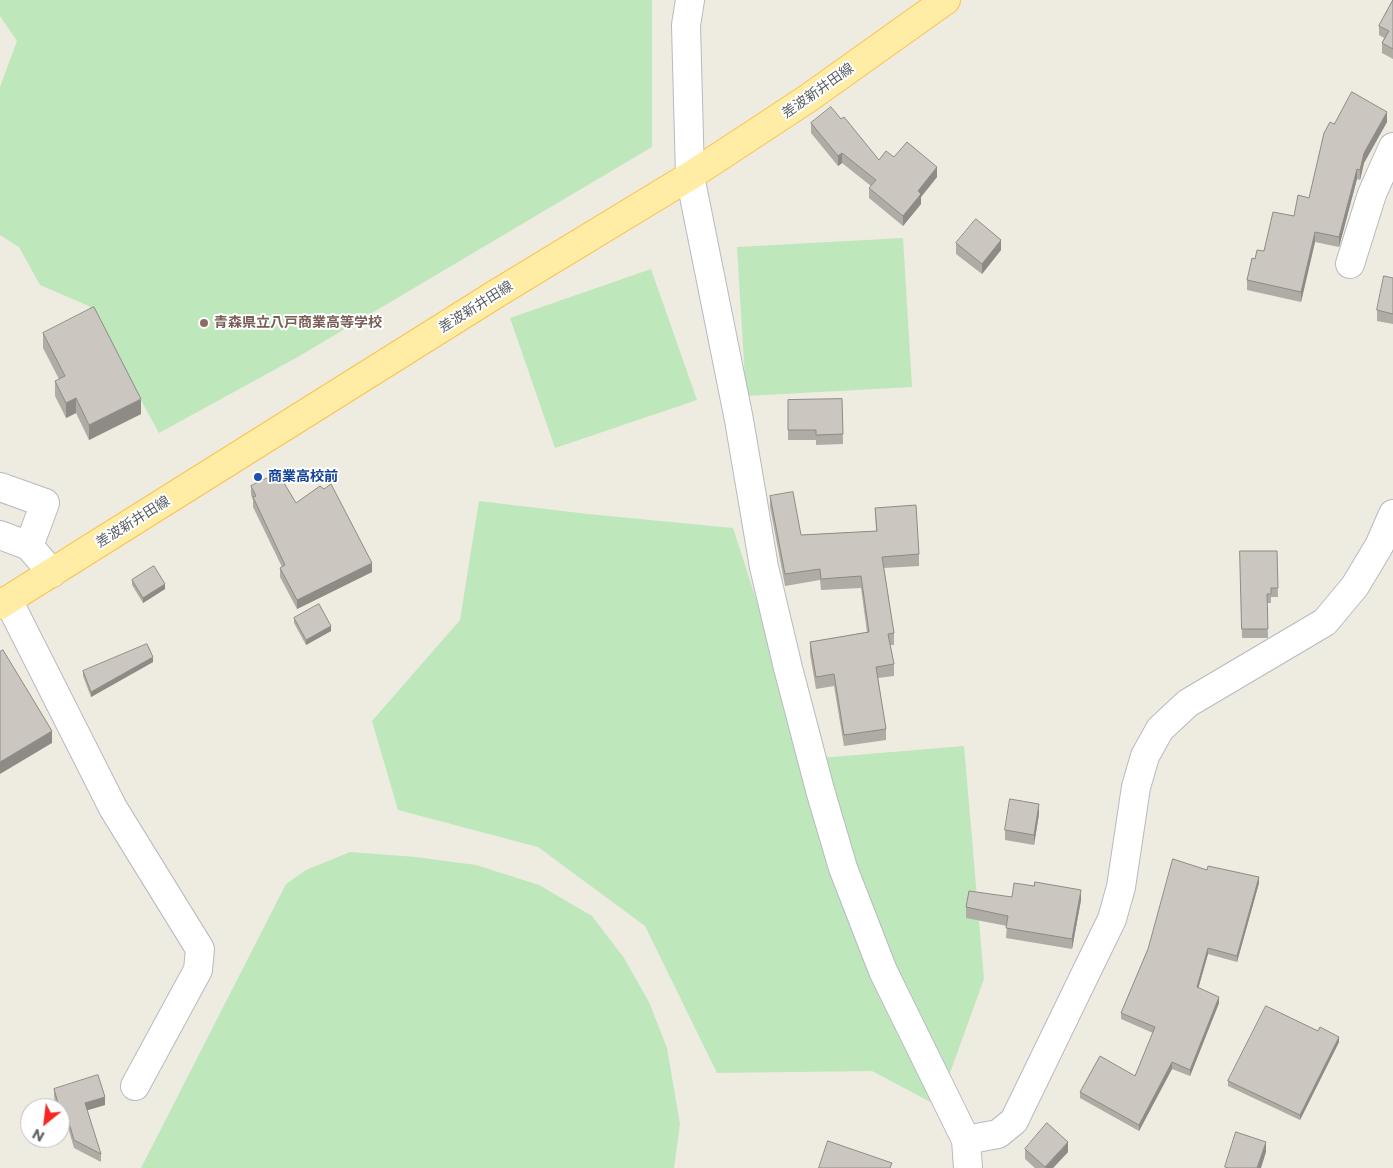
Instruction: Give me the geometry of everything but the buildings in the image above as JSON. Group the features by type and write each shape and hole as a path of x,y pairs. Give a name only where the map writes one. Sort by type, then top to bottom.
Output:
{"main road":[{"name":"差波新井田線","path":"4,602 499,292 690,176 808,99 946,0"}],"street":[{"path":"690,0 686,25 690,176 737,411 764,567 820,790 843,868 883,971 966,1140 968,1168"},
{"path":"1350,264 1372,194 1393,147"},
{"path":"0,487 45,503 29,546"},
{"path":"966,1140 998,1134 1014,1121 1112,919 1121,887 1136,787 1145,756 1160,729 1188,703 1325,622 1355,586 1379,546 1393,514"},
{"path":"0,535 29,546 52,573"},
{"path":"4,602 113,808 200,949 198,970 135,1086"}],"green space":[{"name":"青森県立八戸商業高等学校","path":"0,0 652,0 652,147 296,358 159,433 89,306 40,285 19,247 0,235 0,87 17,41 0,16"},
{"path":"903,238 912,387 746,396 737,247"},
{"path":"651,269 697,400 555,448 510,318"},
{"path":"479,501 733,528 808,759 964,746 984,979 938,1106 872,1071 717,1073 645,926 538,847 398,810 372,721 460,620"},
{"path":"350,852 416,857 476,865 539,885 592,916 624,958 649,1002 667,1048 680,1124 674,1168 141,1168 286,884 306,870"}],"place":[{"name":"青森県立八戸商業高等学校","path":"204,323"},
{"name":"商業高校前","path":"258,477"}]}
